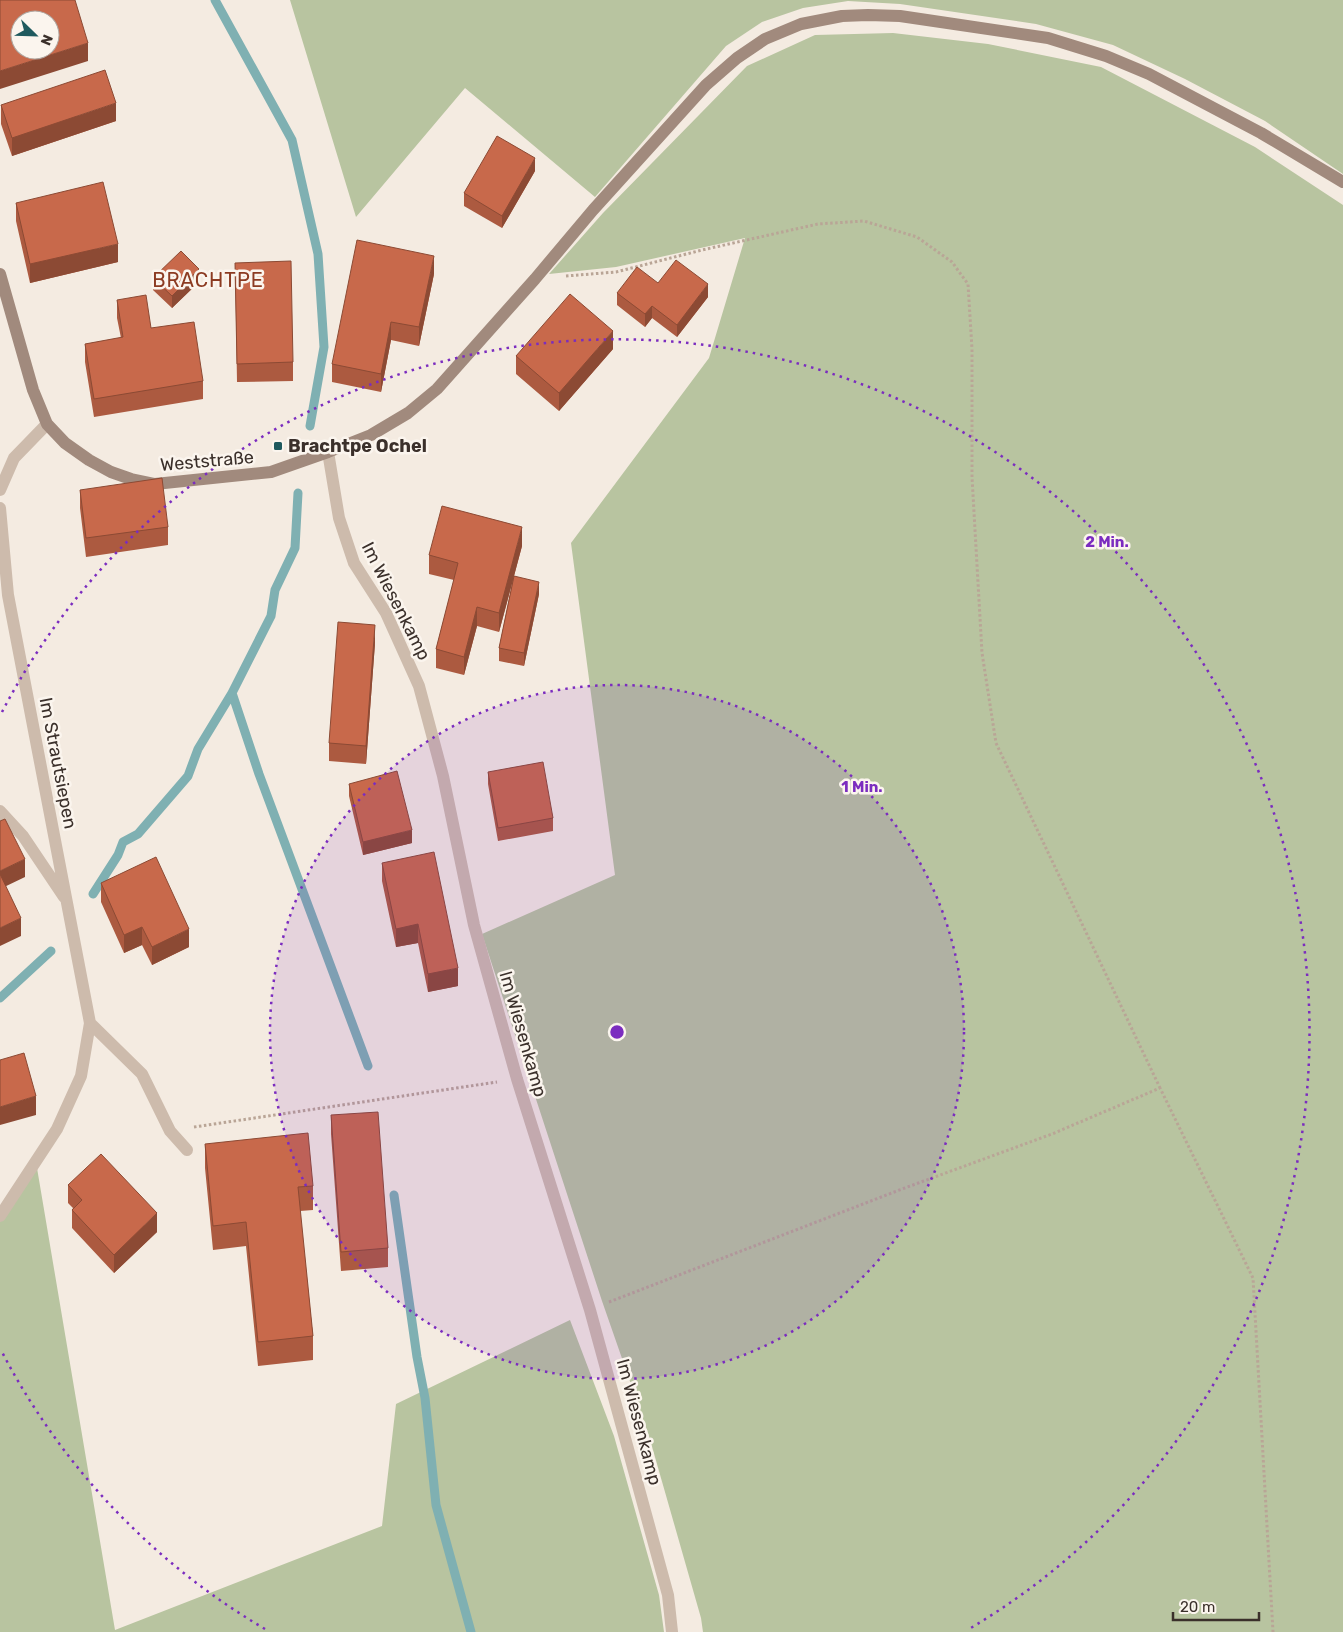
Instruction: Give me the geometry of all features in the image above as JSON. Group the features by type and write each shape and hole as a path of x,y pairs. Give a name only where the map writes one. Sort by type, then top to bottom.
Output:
{"main road":[{"name":"Weststraße","path":"0,274 32,390 47,424 65,443 89,460 131,480 155,484 271,472 372,435 408,413 437,389 535,279 593,210 706,85 738,58 765,39 801,24 842,16 900,16 991,28 1048,38 1106,56 1149,74 1261,133 1343,182"}],"street":[{"path":"0,490 14,458 47,424"},
{"name":"Im Wiesenkamp","path":"328,452 339,518 354,563 386,613 419,686 443,776 474,925 517,1079 590,1310 668,1596 672,1632"},
{"name":"Im Strautsiepen","path":"0,508 8,595 90,1023 81,1076 57,1129 0,1216"},
{"path":"0,811 23,836 68,903"},
{"path":"90,1023 142,1074 170,1131 187,1150"}],"path":[{"path":"535,279 616,272 702,250 818,224 864,221 917,236 952,262 968,284 972,349 972,477 982,653 996,743 1252,1278 1273,1632"},
{"path":"170,1131 517,1079"},
{"path":"590,1310 902,1189 1052,1134 1160,1088"}],"green space":[{"path":"290,0 1343,0 1343,174 1265,121 1185,79 1113,45 1036,24 900,4 848,1 803,8 762,22 726,46 595,197 465,88 356,217"},
{"path":"893,33 988,44 1101,67 1255,147 1343,205 1343,1632 703,1632 701,1618 649,1436 602,1301 482,934 615,875 571,543 709,358 745,238 616,267 549,274 603,213 747,66 815,35"},
{"path":"37,1168 115,1630 382,1526 396,1404 570,1320 614,1436 659,1595 664,1632 0,1632 0,1221"}],"building":[{"path":"0,0 75,0 88,43 60,52 60,10 10,10 10,60 35,60 0,71"},
{"path":"105,70 116,103 12,138 1,105"},
{"path":"497,136 535,158 502,216 464,193"},
{"path":"103,182 118,244 30,264 16,203"},
{"path":"357,240 434,256 419,327 391,322 381,374 332,364"},
{"path":"181,251 199,269 172,296 153,278"},
{"path":"676,260 708,284 677,325 652,306 645,314 617,293 637,267 658,283"},
{"path":"291,261 293,362 237,364 235,263"},
{"path":"570,294 613,331 559,393 516,356"},
{"path":"146,295 151,328 194,322 203,381 94,399 85,344 123,337 117,300"},
{"path":"162,478 168,527 86,538 80,490"},
{"path":"442,506 522,527 499,613 477,607 464,657 436,649 458,563 429,555"},
{"path":"514,576 539,582 524,653 499,648"},
{"path":"338,622 375,625 366,746 329,743"},
{"path":"543,762 553,818 498,828 488,772"},
{"path":"397,771 412,830 363,842 349,784"},
{"path":"5,819 25,859 0,871 0,821"},
{"path":"434,852 458,968 428,974 418,924 396,929 382,863"},
{"path":"156,857 189,929 152,947 142,927 124,935 101,883"},
{"path":"0,874 21,918 0,928"},
{"path":"24,1053 36,1096 0,1107 0,1060"},
{"path":"378,1112 388,1248 341,1252 331,1115"},
{"path":"308,1133 313,1186 298,1187 313,1336 258,1342 246,1222 213,1226 205,1144"},
{"path":"101,1154 157,1213 114,1255 72,1210 82,1200 68,1185"}],"waterway":[{"path":"215,0 292,140 318,254 324,347 310,426"},
{"path":"93,894 118,855 123,842 138,834 188,776 198,749 232,693 271,616 275,590 295,548 298,493"},
{"path":"232,693 259,774 368,1066"},
{"path":"0,998 51,951"},
{"path":"394,1195 417,1357 425,1398 436,1505 471,1632"}],"place":[{"name":"Brachtpe Ochel","path":"278,446"}],"district":[{"name":"BRACHTPE","path":"208,280"}]}
